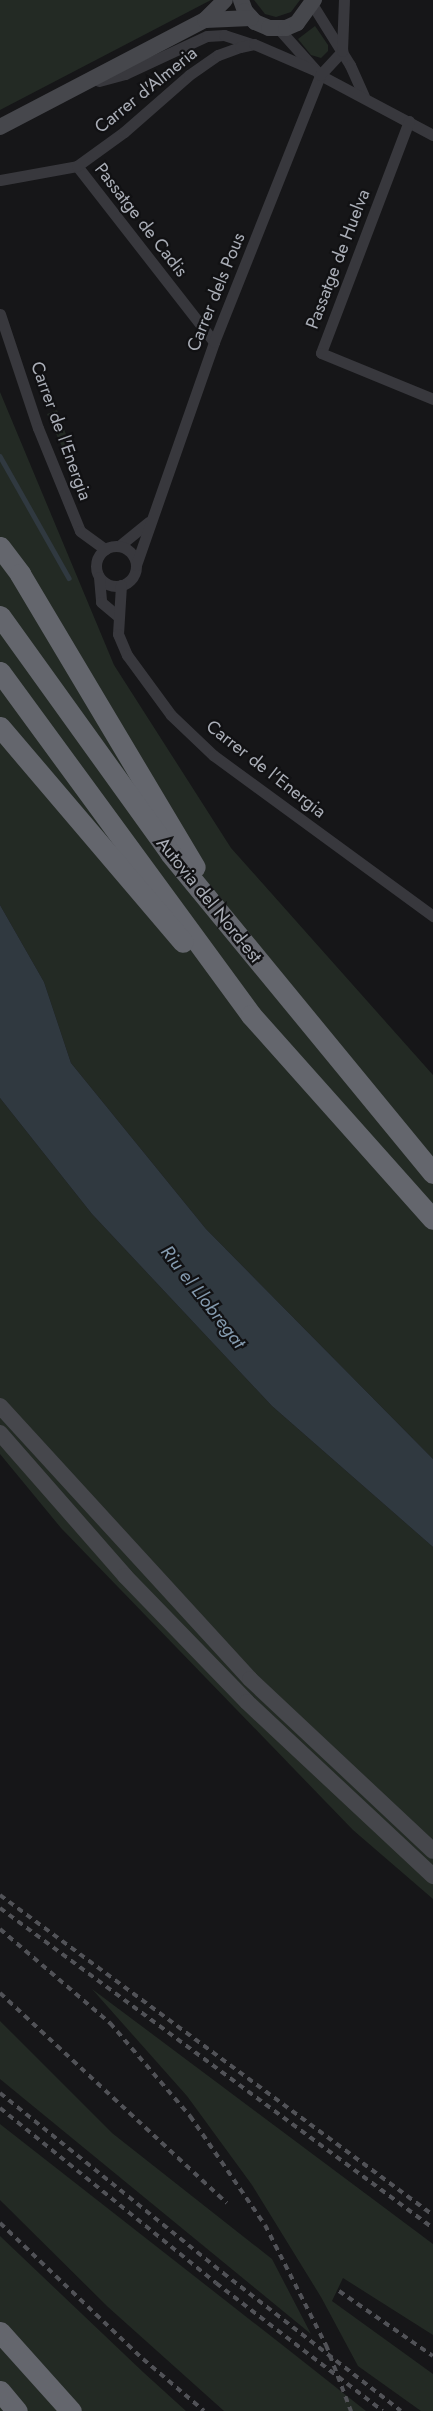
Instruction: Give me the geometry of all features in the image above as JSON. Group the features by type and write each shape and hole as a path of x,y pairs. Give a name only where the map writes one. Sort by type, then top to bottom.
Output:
{"highway":[{"path":"0,546 20,574 227,924"},
{"name":"Autovia del Nord-est","path":"0,616 165,846 433,1174"},
{"name":"Autovia del Nord-est","path":"0,672 251,1015 433,1220"},
{"path":"0,728 146,902 251,1015"},
{"path":"0,2332 71,2411"},
{"path":"0,2391 17,2411"}],"street":[{"path":"0,127 205,20 225,0"},
{"path":"241,0 251,18"},
{"path":"317,72 342,51 344,0"},
{"path":"205,20 251,18 269,28 278,28 297,22 313,2 342,51 364,96"},
{"path":"278,28 317,72"},
{"path":"78,86 125,74 207,36 224,35 254,44 317,72 433,135"},
{"name":"Carrer d'Almeria","path":"0,180 77,166 124,132 190,74 218,55 254,44"},
{"name":"Carrer dels Pous","path":"136,565 148,532 148,522 214,342 317,72"},
{"name":"Passatge de Huelva","path":"409,121 321,353 433,398"},
{"name":"Passatge de Cadis","path":"77,166 214,342"},
{"name":"Carrer de l'Energia","path":"0,314 38,428 80,531 105,549"},
{"path":"119,618 101,602 97,559 105,549 119,546 148,522"},
{"path":"99,577 109,585 121,585 132,578 136,565 131,553 119,546"},
{"name":"Carrer de l'Energia","path":"121,585 118,634 127,655 170,715 214,755 433,916"},
{"path":"0,1406 250,1679 433,1851"},
{"path":"0,1433 125,1576 234,1688 372,1822 433,1876"}],"shaded area":[{"path":"0,0 211,0 0,110"},
{"path":"254,0 300,0 291,12 276,17 265,14"},
{"path":"315,26 328,45 328,51 321,58 311,55 298,39"},
{"path":"0,392 114,665 231,848 433,1075 433,1459 206,1229 71,1063 44,982 0,905"},
{"path":"57,410 75,459 69,462 47,414"},
{"path":"0,1098 92,1214 272,1406 433,1547 433,1899 353,1830 61,1528 0,1454"},
{"path":"92,1989 433,2244 433,2335 343,2278 332,2301 433,2374 433,2411 421,2411 358,2366 321,2297 252,2185 187,2096"},
{"path":"0,2021 112,2133 272,2259 311,2334 0,2079"},
{"path":"0,2124 366,2411 224,2411 108,2307 0,2200"},
{"path":"0,2236 143,2372 186,2411 0,2411"}],"water":[{"name":"Riu el Llobregat","path":"0,905 44,982 71,1063 206,1229 433,1459 433,1547 272,1406 92,1214 0,1098"}],"waterway":[{"path":"0,456 69,578"}],"railway":[{"path":"0,1895 433,2215"},
{"path":"0,1908 433,2228"},
{"path":"0,1929 110,2023 190,2116 265,2225 326,2345 351,2411"},
{"path":"0,1993 227,2203"},
{"path":"0,2093 223,2273 401,2411"},
{"path":"0,2108 216,2283 383,2411"},
{"path":"0,2223 143,2359 204,2411"},
{"path":"339,2291 433,2356"}]}
